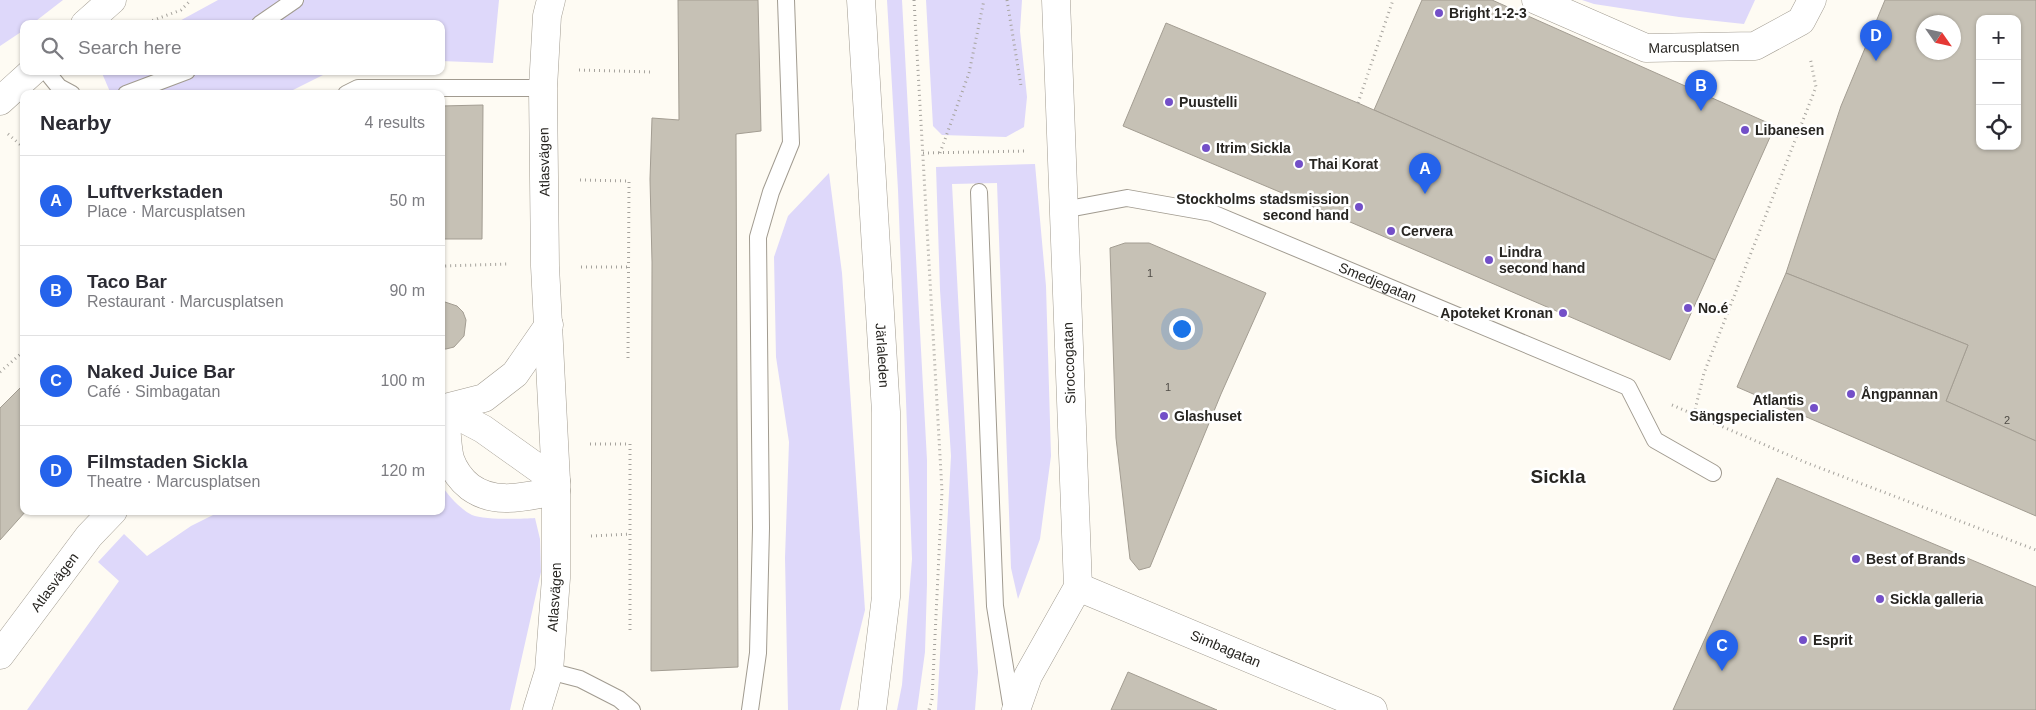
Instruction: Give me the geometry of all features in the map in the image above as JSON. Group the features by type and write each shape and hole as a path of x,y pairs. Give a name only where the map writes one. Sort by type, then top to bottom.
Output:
{"street":[{"path":"90,20 112,0"},
{"name":"Atlasvägen","path":"537,710 549,671 556,578 556,486 545,266 542,88 547,16 551,0"},
{"name":"Järlaleden","path":"861,0 886,412 886,597 872,710"},
{"name":"Siroccogatan","path":"1056,0 1078,587"},
{"name":"Marcusplatsen","path":"1536,0 1646,48 1755,46 1806,10"},
{"path":"0,101 29,75"},
{"path":"445,408 484,398 515,374 548,325"},
{"path":"445,410 483,429 556,486"},
{"path":"445,423 450,458 456,471 464,482 488,497 502,499 556,486"},
{"name":"Atlasvägen","path":"0,655 89,536 108,515"},
{"path":"1016,710 1028,676 1078,587"},
{"name":"Simbagatan","path":"1078,587 1373,710"}],"lane":[{"path":"266,20 294,0"},
{"path":"750,710 758,652 760,537 758,237 790,143 786,0"},
{"path":"49,75 59,87 65,90"},
{"path":"137,90 176,75"},
{"path":"354,90 358,88 542,88"},
{"path":"978,192 995,606 1012,710"},
{"name":"Smedjegatan","path":"1063,210 1127,198 1212,213 1628,387"},
{"path":"1628,387 1655,440 1713,473"},
{"path":"549,671 580,679 619,699 632,710"}],"path":[{"path":"154,20 181,10 191,0"},
{"path":"914,0 942,490 932,698 929,710"},
{"path":"940,153 969,73 984,0"},
{"path":"1008,0 1022,92"},
{"path":"1358,103 1392,0"},
{"path":"1694,414 1704,373 1816,87 1806,10"},
{"path":"578,70 653,72"},
{"path":"6,133 20,145"},
{"path":"923,153 1033,151"},
{"path":"577,180 629,182 628,358"},
{"path":"445,266 508,264"},
{"path":"576,267 628,266"},
{"path":"0,372 20,354"},
{"path":"1628,387 1807,463 2036,550"},
{"path":"588,444 630,444 630,631"},
{"path":"582,537 630,534"}],"shaded area":[{"path":"0,0 63,0 37,20 20,20 20,33 0,46"},
{"path":"218,0 499,0 493,63 445,61 445,20 181,20"},
{"path":"887,0 902,0 927,460 925,652 917,710 897,710 902,685 912,559 898,190"},
{"path":"926,0 1022,0 1020,31 1027,97 1024,127 1006,137 942,135 933,126"},
{"path":"1582,0 1755,0 1744,24 1679,17 1594,4"},
{"path":"103,75 323,75 293,90 109,90"},
{"path":"1035,164 1046,286 1051,456 1040,539 1018,599 1011,568 997,183 952,184 978,672 975,710 937,710 951,456 940,290 936,167"},
{"path":"829,173 842,273 865,610 840,710 788,710 785,558 789,442 776,357 774,257 788,216"},
{"path":"445,490 463,509 477,517 535,518 540,539 541,572 510,710 27,710 119,581 98,562 124,534 147,556 191,526 213,515 445,515"}],"building":[{"path":"678,0 758,0 761,131 736,134 738,667 651,671 652,262 650,179 652,118 679,120"},
{"path":"1422,0 1492,0 1775,126 1715,260 1374,110"},
{"path":"1885,0 2036,0 2036,441 1946,401 1968,345 1786,273 1841,106"},
{"path":"1166,23 1358,103 1715,260 1670,360 1123,126"},
{"path":"483,105 482,239 445,239 445,106"},
{"name":"Glashuset","path":"1125,243 1149,243 1266,293 1221,394 1150,567 1139,570 1130,559 1116,438 1110,248"},
{"name":"Ångpannan","path":"1786,273 1968,345 1946,401 2036,441 2036,516 1737,387"},
{"path":"445,302 457,306 463,312 466,320 464,336 454,347 446,349"},
{"path":"20,388 20,515 22,515 0,540 0,408"},
{"name":"Sickla galleria","path":"1777,478 2036,587 2036,710 1673,710"},
{"path":"1128,672 1217,710 1111,710"}],"place":[{"name":"Bright 1-2-3","path":"1439,13"},
{"name":"Filmstaden Sickla","path":"1876,61"},
{"name":"Puustelli","path":"1169,102"},
{"name":"Taco Bar","path":"1701,111"},
{"name":"Libanesen","path":"1745,130"},
{"name":"Itrim Sickla","path":"1206,148"},
{"name":"Thai Korat","path":"1299,164"},
{"name":"Luftverkstaden","path":"1425,194"},
{"name":"Stockholms stadsmission second hand","path":"1359,207"},
{"name":"Cervera","path":"1391,231"},
{"name":"Lindra second hand","path":"1489,260"},
{"name":"No.é","path":"1688,308"},
{"name":"Apoteket Kronan","path":"1563,313"},
{"name":"Ångpannan","path":"1851,394"},
{"name":"Atlantis Sängspecialisten","path":"1814,408"},
{"name":"Glashuset","path":"1164,416"},
{"name":"Best of Brands","path":"1856,559"},
{"name":"Sickla galleria","path":"1880,599"},
{"name":"Esprit","path":"1803,640"},
{"name":"Naked Juice Bar","path":"1722,671"}],"district":[{"name":"Sickla","path":"1558,476"}]}
